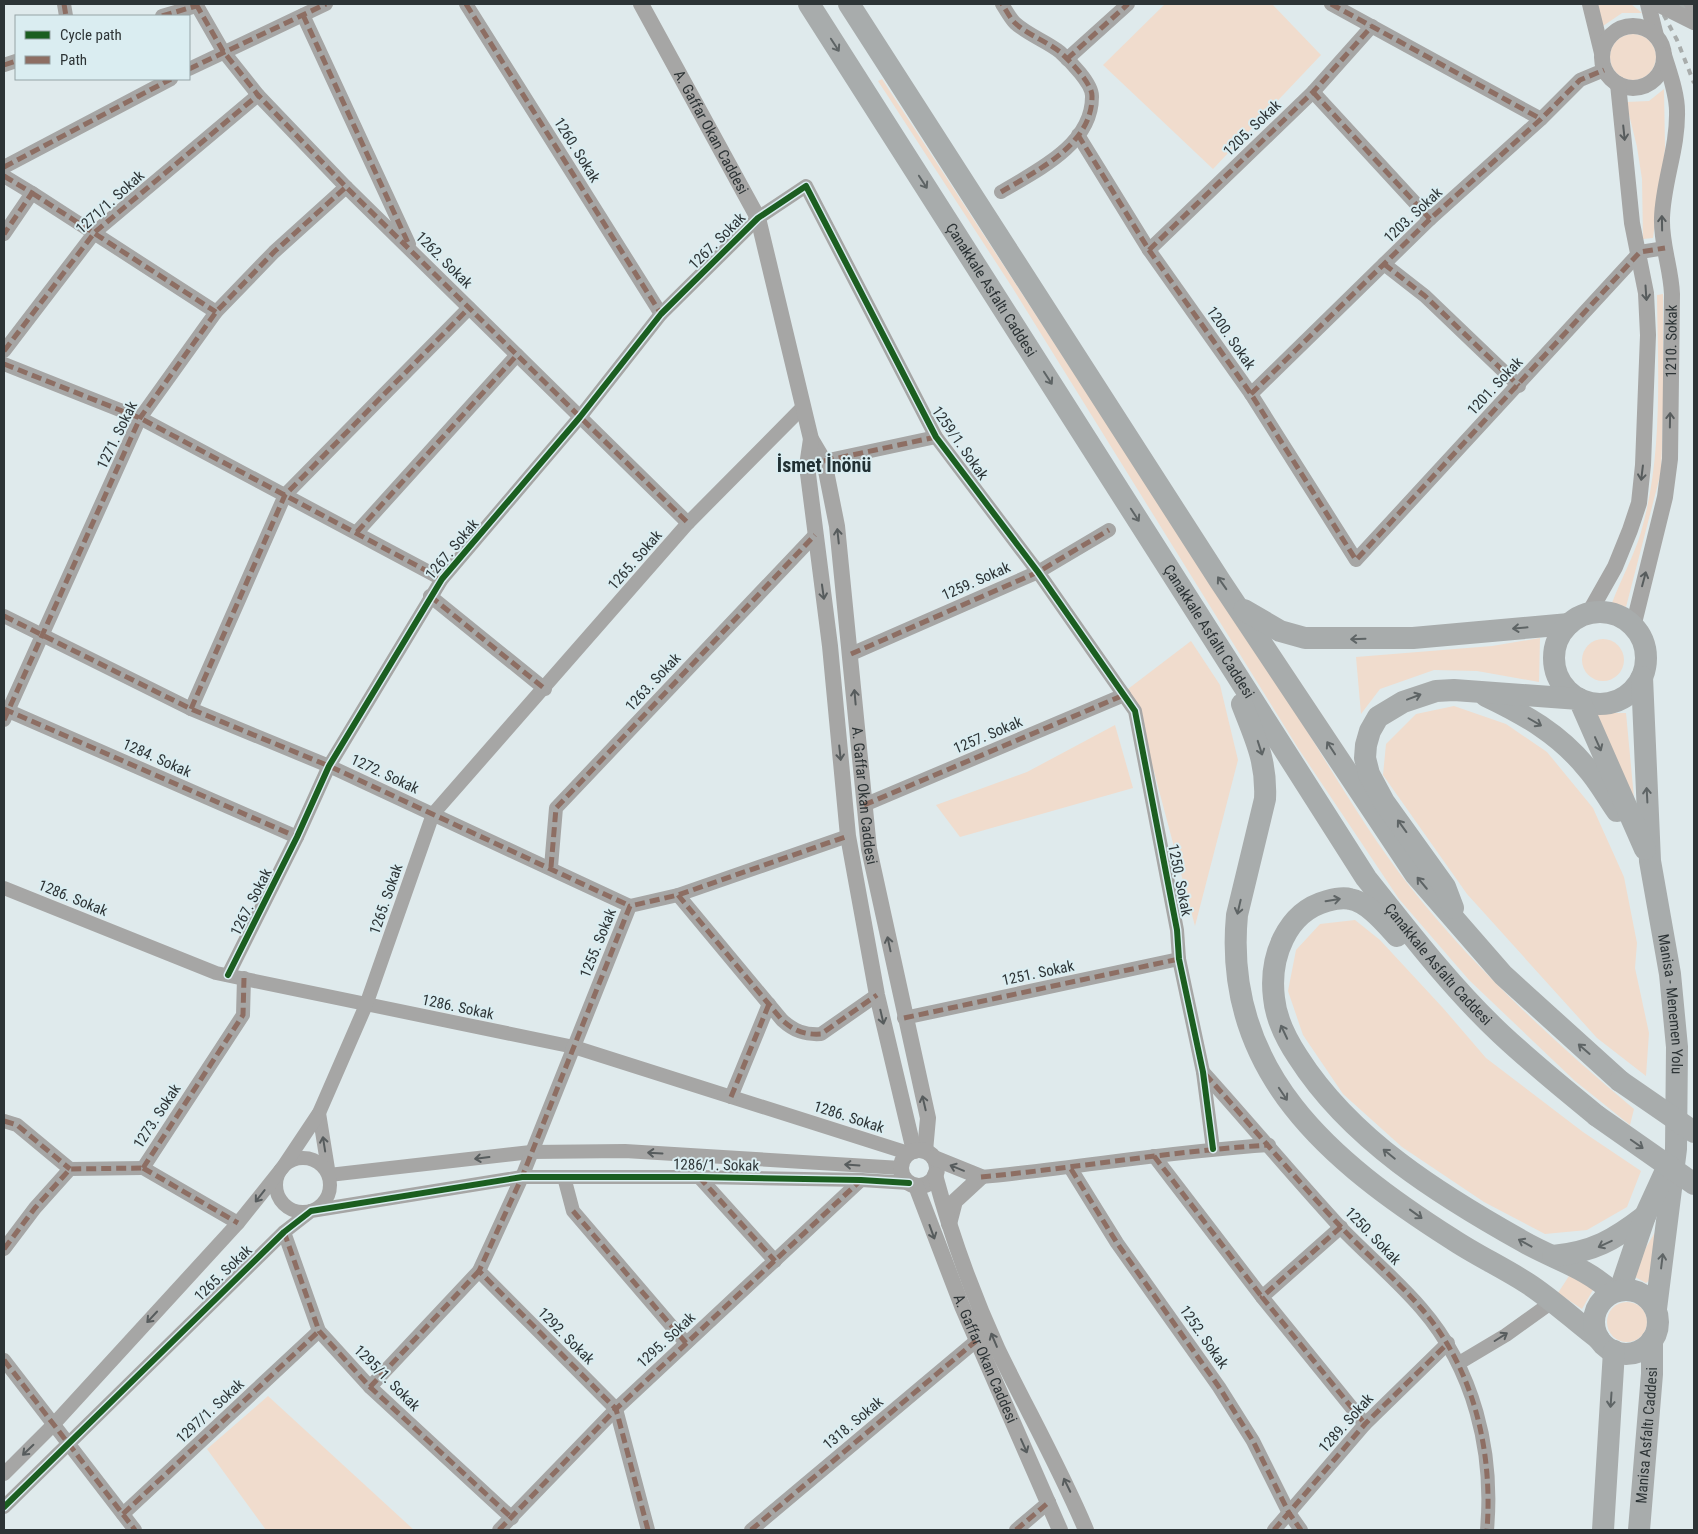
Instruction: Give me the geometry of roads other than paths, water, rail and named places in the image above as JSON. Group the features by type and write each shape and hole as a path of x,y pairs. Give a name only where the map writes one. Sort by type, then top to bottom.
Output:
{"highway":[{"name":"Çanakkale Asfaltı Caddesi","path":"809,4 1224,654 1303,783 1366,878 1417,943 1465,997 1502,1034 1561,1087 1598,1116 1694,1184"},
{"path":"849,4 1404,859 1503,975 1620,1081 1694,1132"},
{"path":"1240,608 1280,631 1306,638 1413,638 1569,624"},
{"path":"1590,613 1605,613 1620,617 1633,627"},
{"name":"Manisa - Menemen Yolu","path":"1590,613 1569,624 1555,646 1554,658 1560,682 1579,699 1650,861"},
{"name":"Manisa - Menemen Yolu","path":"1633,627 1641,638 1645,650 1645,664 1642,677 1650,861 1675,1010 1677,1056 1676,1149 1656,1309 1657,1331 1652,1340"},
{"path":"1224,654 1259,744 1266,779 1264,806 1237,915 1236,931 1243,1010 1260,1056 1283,1096 1342,1157 1428,1223 1529,1284 1607,1345 1635,1353 1652,1340"},
{"path":"1461,928 1445,886 1384,802 1369,774 1365,758 1366,745 1370,731 1378,717 1403,702 1436,691 1579,699 1603,704 1615,701 1635,687 1642,677"},
{"path":"1476,692 1533,721 1562,740 1587,768 1650,861"},
{"path":"1561,1087 1517,1060 1454,1001 1386,924 1366,907 1351,899 1335,899 1322,902 1309,908 1296,919 1285,933 1274,967 1274,998 1277,1016 1297,1056 1330,1101 1389,1154 1442,1193 1502,1230 1598,1278 1616,1291 1631,1290 1642,1293 1656,1309"},
{"name":"Manisa - Menemen Yolu","path":"1607,1345 1594,1319 1597,1309 1602,1300 1616,1291 1645,1216 1676,1149"},
{"path":"1553,1256 1600,1246 1613,1240 1645,1216"},
{"name":"Manisa Asfaltı Caddesi","path":"1639,1530 1652,1374 1652,1340"},
{"path":"1603,1530 1607,1345"}],"street":[{"path":"190,68 223,51 326,4"},
{"name":"1260. Sokak","path":"466,4 662,314"},
{"name":"A. Gaffar Okan Caddesi","path":"641,4 758,218 802,408 811,440 824,461 837,526 869,849 904,1018 928,1118 920,1153"},
{"path":"1001,192 1052,162 1078,135 1089,117 1093,96 1084,78 1067,59 1015,22 1002,4"},
{"path":"1067,59 1128,4"},
{"path":"1331,4 1541,119"},
{"path":"1590,4 1602,53 1604,70 1618,84 1636,88 1654,81 1664,64 1664,55 1656,36 1648,4"},
{"path":"1658,4 1694,22"},
{"path":"1684,4 1694,9"},
{"path":"165,15 196,5"},
{"name":"1262. Sokak","path":"196,5 223,51 258,95 346,187 688,523"},
{"path":"303,15 412,252"},
{"name":"1205. Sokak","path":"1149,250 1313,92 1372,26"},
{"path":"1602,53 1609,37 1624,28 1641,27 1656,36"},
{"name":"1210. Sokak","path":"1633,627 1665,497 1670,459 1672,277 1665,248 1662,209 1676,136 1678,109 1664,55"},
{"name":"1203. Sokak","path":"1251,394 1430,219 1541,119 1580,80 1604,70"},
{"path":"4,167 169,80"},
{"name":"1210. Sokak","path":"1590,613 1615,567 1639,503 1645,439 1648,335 1646,293 1640,252 1632,223 1618,84"},
{"path":"1313,92 1430,219"},
{"name":"1271/1. Sokak","path":"4,351 95,232 258,95"},
{"name":"1200. Sokak","path":"1078,135 1149,250 1251,394 1356,560"},
{"path":"4,176 95,232 216,312"},
{"name":"1267. Sokak","path":"228,975 298,837 330,766 430,596 442,579 580,417 662,314 758,218 806,186"},
{"name":"1259/1. Sokak","path":"806,186 936,437 1038,572 1124,695"},
{"name":"1271. Sokak","path":"5,713 44,634 140,418 216,312 274,252 346,187"},
{"path":"4,234 32,193"},
{"path":"1640,252 1665,248"},
{"name":"1201. Sokak","path":"1356,560 1519,386 1640,252"},
{"path":"1384,264 1425,296 1519,386"},
{"path":"191,709 285,495 469,308"},
{"path":"357,532 517,355"},
{"path":"4,364 140,418 442,579"},
{"name":"1265. Sokak","path":"4,1474 52,1426 238,1223 283,1167 319,1113 366,1004 433,814 688,523 802,408"},
{"path":"824,461 936,437"},
{"name":"A. Gaffar Okan Caddesi","path":"811,440 807,466 830,646 848,836 877,995 920,1153"},
{"name":"1259. Sokak","path":"851,654 1038,572 1109,530"},
{"name":"1263. Sokak","path":"551,868 556,808 815,535"},
{"path":"430,596 545,688"},
{"name":"1272. Sokak","path":"4,616 44,634 191,709 330,766 630,906"},
{"name":"1257. Sokak","path":"864,805 1124,695"},
{"name":"1250. Sokak","path":"1124,695 1135,711 1177,930 1179,959 1203,1072 1341,1227 1422,1308 1448,1343 1459,1363 1483,1437 1489,1502 1486,1530"},
{"name":"1284. Sokak","path":"5,713 298,837"},
{"name":"1255. Sokak","path":"522,1177 630,906 678,895 848,836"},
{"name":"1286. Sokak","path":"4,888 216,974 244,978 574,1047 731,1097 920,1153"},
{"path":"678,895 782,1020 792,1029 807,1034 821,1034 877,995"},
{"name":"1251. Sokak","path":"904,1018 1179,959"},
{"name":"1273. Sokak","path":"70,1168 143,1168 243,1014 244,978"},
{"path":"731,1097 769,1004"},
{"path":"1203,1072 1213,1148"},
{"path":"319,1113 328,1175 329,1193 319,1207 311,1211 294,1211 281,1201 276,1184 278,1175 283,1167 299,1158 308,1158 324,1167 328,1175"},
{"path":"4,1121 17,1125 70,1168 35,1208 4,1250"},
{"path":"920,1153 936,1164 935,1176 927,1184 912,1185 902,1174 902,1162 920,1153 981,1178 1071,1169 1213,1148 1269,1145"},
{"name":"1286/1. Sokak","path":"531,1152 625,1151 901,1168"},
{"path":"328,1175 531,1152"},
{"path":"1154,1156 1262,1298 1365,1424"},
{"path":"143,1168 238,1223"},
{"name":"1252. Sokak","path":"1071,1169 1117,1243 1219,1387 1253,1441 1289,1513 1301,1530"},
{"name":"A. Gaffar Okan Caddesi","path":"935,1176 949,1226 998,1349 1069,1490 1086,1530"},
{"path":"370,1387 479,1271 522,1177"},
{"name":"1265. Sokak","path":"4,1507 284,1232 311,1211 522,1177"},
{"name":"1286/1. Sokak","path":"522,1177 699,1177 861,1180 912,1185"},
{"path":"564,1177 573,1211 686,1343"},
{"path":"699,1177 775,1261"},
{"path":"949,1226 955,1201 981,1178"},
{"name":"1295. Sokak","path":"499,1530 616,1409 861,1180"},
{"name":"A. Gaffar Okan Caddesi","path":"912,1185 976,1340 1060,1530"},
{"path":"1262,1298 1341,1227"},
{"name":"1295/1. Sokak","path":"284,1232 319,1331 370,1387 512,1518"},
{"name":"1292. Sokak","path":"479,1271 616,1409 648,1530"},
{"path":"1459,1363 1506,1335 1552,1302"},
{"name":"1297/1. Sokak","path":"123,1514 319,1331"},
{"name":"1318. Sokak","path":"751,1530 976,1340"},
{"name":"1289. Sokak","path":"1274,1530 1365,1424 1448,1343"},
{"path":"4,1360 52,1426 68,1443 135,1530"},
{"path":"1016,1530 1049,1502"}],"railway":[{"path":"1658,4 1677,40 1694,83"},
{"path":"1681,4 1694,27"}],"district":[{"name":"İsmet İnönü","path":"824,465"}]}
